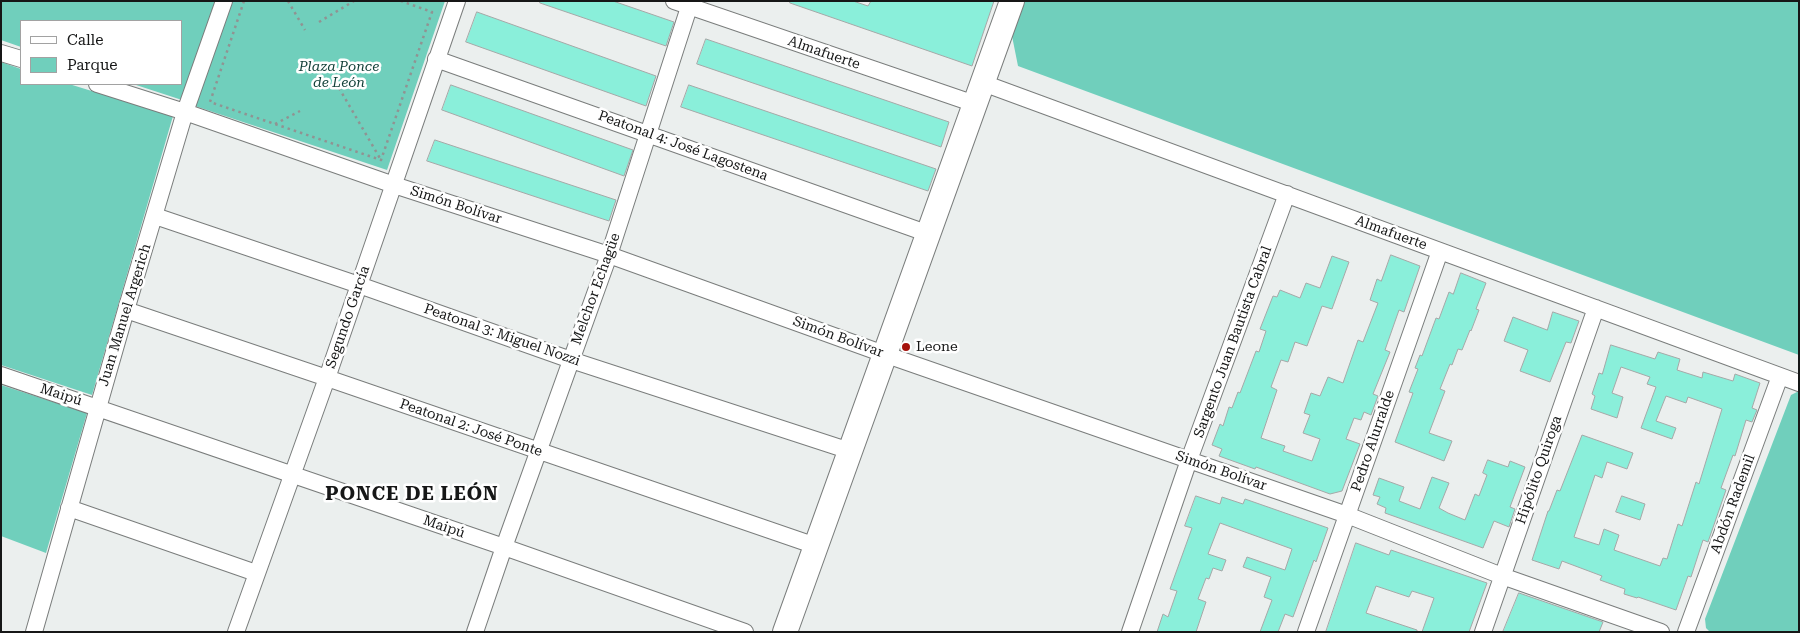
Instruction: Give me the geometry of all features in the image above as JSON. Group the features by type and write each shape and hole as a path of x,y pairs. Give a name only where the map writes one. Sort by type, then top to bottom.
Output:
{"main road":[{"path":"785,632 1012,1"}],"street":[{"name":"Juan Manuel Argerich","path":"34,632 97,407 185,112 224,1"},
{"name":"Segundo García","path":"236,632 327,378 457,1"},
{"name":"Almafuerte","path":"674,1 691,4 979,93 1286,194 1799,383"},
{"name":"Melchor Echagüe","path":"475,632 609,255 691,4"},
{"path":"1,52 20,59"},
{"name":"Peatonal 4: José Lagostena","path":"436,59 928,234"},
{"name":"Simón Bolívar","path":"100,85 185,112 394,185 609,255 884,354 1347,515 1502,576 1660,632"},
{"name":"Sargento Juan Bautista Cabral","path":"1130,632 1286,194"},
{"name":"Peatonal 3: Miguel Nozzi","path":"155,216 359,285 571,360 850,451"},
{"name":"Pedro Alurralde","path":"1306,632 1440,251"},
{"name":"Hipólito Quiroga","path":"1482,632 1596,308"},
{"name":"Peatonal 2: José Ponte","path":"126,310 816,546"},
{"name":"Maipú","path":"1,375 504,547 745,632"},
{"name":"Abdón Rademil","path":"1686,632 1780,376"},
{"path":"69,508 256,573"}],"path":[{"path":"244,1 210,102 381,160"},
{"path":"288,1 305,30"},
{"path":"319,22 354,1"},
{"path":"381,160 432,12 401,1"},
{"path":"339,88 381,160"},
{"path":"276,124 300,111"}],"green space":[{"path":"1,1 217,1 182,100 136,85 182,85 182,20 20,20 20,47 1,40"},
{"name":"Plaza Ponce de León","path":"230,1 445,1 387,170 195,106"},
{"path":"1024,1 1799,1 1799,355 1018,66 1012,36"},
{"path":"1,62 20,69 20,85 72,85 173,116 92,395 1,365"},
{"path":"1,385 87,413 46,553 1,536"},
{"path":"1799,391 1799,632 1710,632 1706,628 1705,619 1791,395"}],"building":[{"path":"540,1 613,1 674,22 666,46 540,3"},
{"path":"790,1 853,1 868,6 871,1 994,1 972,66 790,3"},
{"path":"477,12 656,76 646,106 466,42"},
{"path":"706,39 949,122 941,147 697,64"},
{"path":"451,85 633,150 624,176 442,110"},
{"path":"689,85 936,169 928,191 681,107"},
{"path":"435,140 616,200 609,221 427,161"},
{"path":"1391,255 1420,266 1404,312 1399,310 1385,350 1390,352 1373,394 1378,396 1371,415 1364,412 1361,420 1354,418 1346,439 1360,444 1342,491 1330,494 1256,467 1255,469 1219,456 1222,449 1212,445 1220,424 1223,426 1229,407 1232,408 1238,392 1240,393 1256,351 1259,352 1266,331 1260,329 1273,296 1277,297 1280,290 1300,298 1306,283 1320,288 1332,256 1349,262 1332,309 1322,306 1307,346 1295,342 1288,362 1281,360 1271,387 1277,390 1261,438 1285,446 1283,451 1312,461 1320,439 1303,433 1310,415 1304,413 1311,393 1320,396 1328,377 1343,383 1358,340 1363,342 1378,303 1370,300 1377,279 1381,281"},
{"path":"1461,273 1486,283 1476,309 1479,310 1471,331 1462,350 1458,349 1440,389 1445,391 1429,433 1452,441 1444,461 1395,442 1413,393 1409,392 1418,369 1415,368 1420,355 1422,356 1436,318 1439,319 1449,292 1453,294"},
{"path":"1553,312 1579,321 1571,343 1566,342 1550,382 1520,371 1528,350 1504,341 1513,317 1547,330"},
{"path":"1611,345 1655,359 1658,352 1680,359 1677,370 1702,378 1703,372 1733,381 1735,374 1760,383 1752,408 1757,410 1752,422 1746,420 1735,456 1733,455 1721,488 1726,490 1708,542 1703,540 1691,577 1688,576 1676,610 1624,594 1625,589 1600,580 1602,576 1562,561 1559,569 1532,560 1548,511 1557,490 1560,491 1582,435 1633,453 1627,469 1607,462 1602,478 1595,475 1574,537 1599,545 1604,529 1619,535 1614,550 1660,566 1663,558 1667,559 1678,524 1682,526 1696,482 1699,484 1722,409 1688,397 1686,403 1666,396 1656,421 1676,428 1672,439 1641,428 1656,387 1647,384 1650,377 1621,367 1612,393 1623,397 1617,418 1591,409 1595,396 1592,394 1599,373 1602,374"},
{"path":"1488,460 1508,467 1510,461 1525,467 1510,507 1515,509 1509,527 1494,521 1483,548 1385,513 1386,508 1377,504 1380,497 1373,495 1379,478 1404,487 1399,501 1420,509 1432,477 1449,483 1439,508 1465,520 1475,494 1479,496 1487,475 1483,473"},
{"path":"1196,496 1220,504 1222,497 1243,504 1245,499 1328,528 1293,617 1285,614 1278,632 1260,632 1272,600 1264,597 1271,577 1243,567 1247,557 1285,570 1292,549 1220,523 1208,554 1226,560 1222,571 1213,568 1209,579 1206,578 1198,599 1206,602 1196,632 1157,632 1163,614 1168,617 1177,591 1170,589 1192,528 1185,526"},
{"path":"1622,496 1645,504 1640,520 1616,512"},
{"path":"1356,543 1389,555 1391,550 1487,583 1469,632 1422,632 1434,598 1412,591 1409,597 1376,586 1366,613 1417,630 1417,632 1326,632"},
{"path":"1519,593 1603,622 1599,632 1503,632"}],"place":[{"name":"Leone","path":"906,347"}],"district":[{"name":"PONCE DE LEÓN","path":"412,494"}]}
